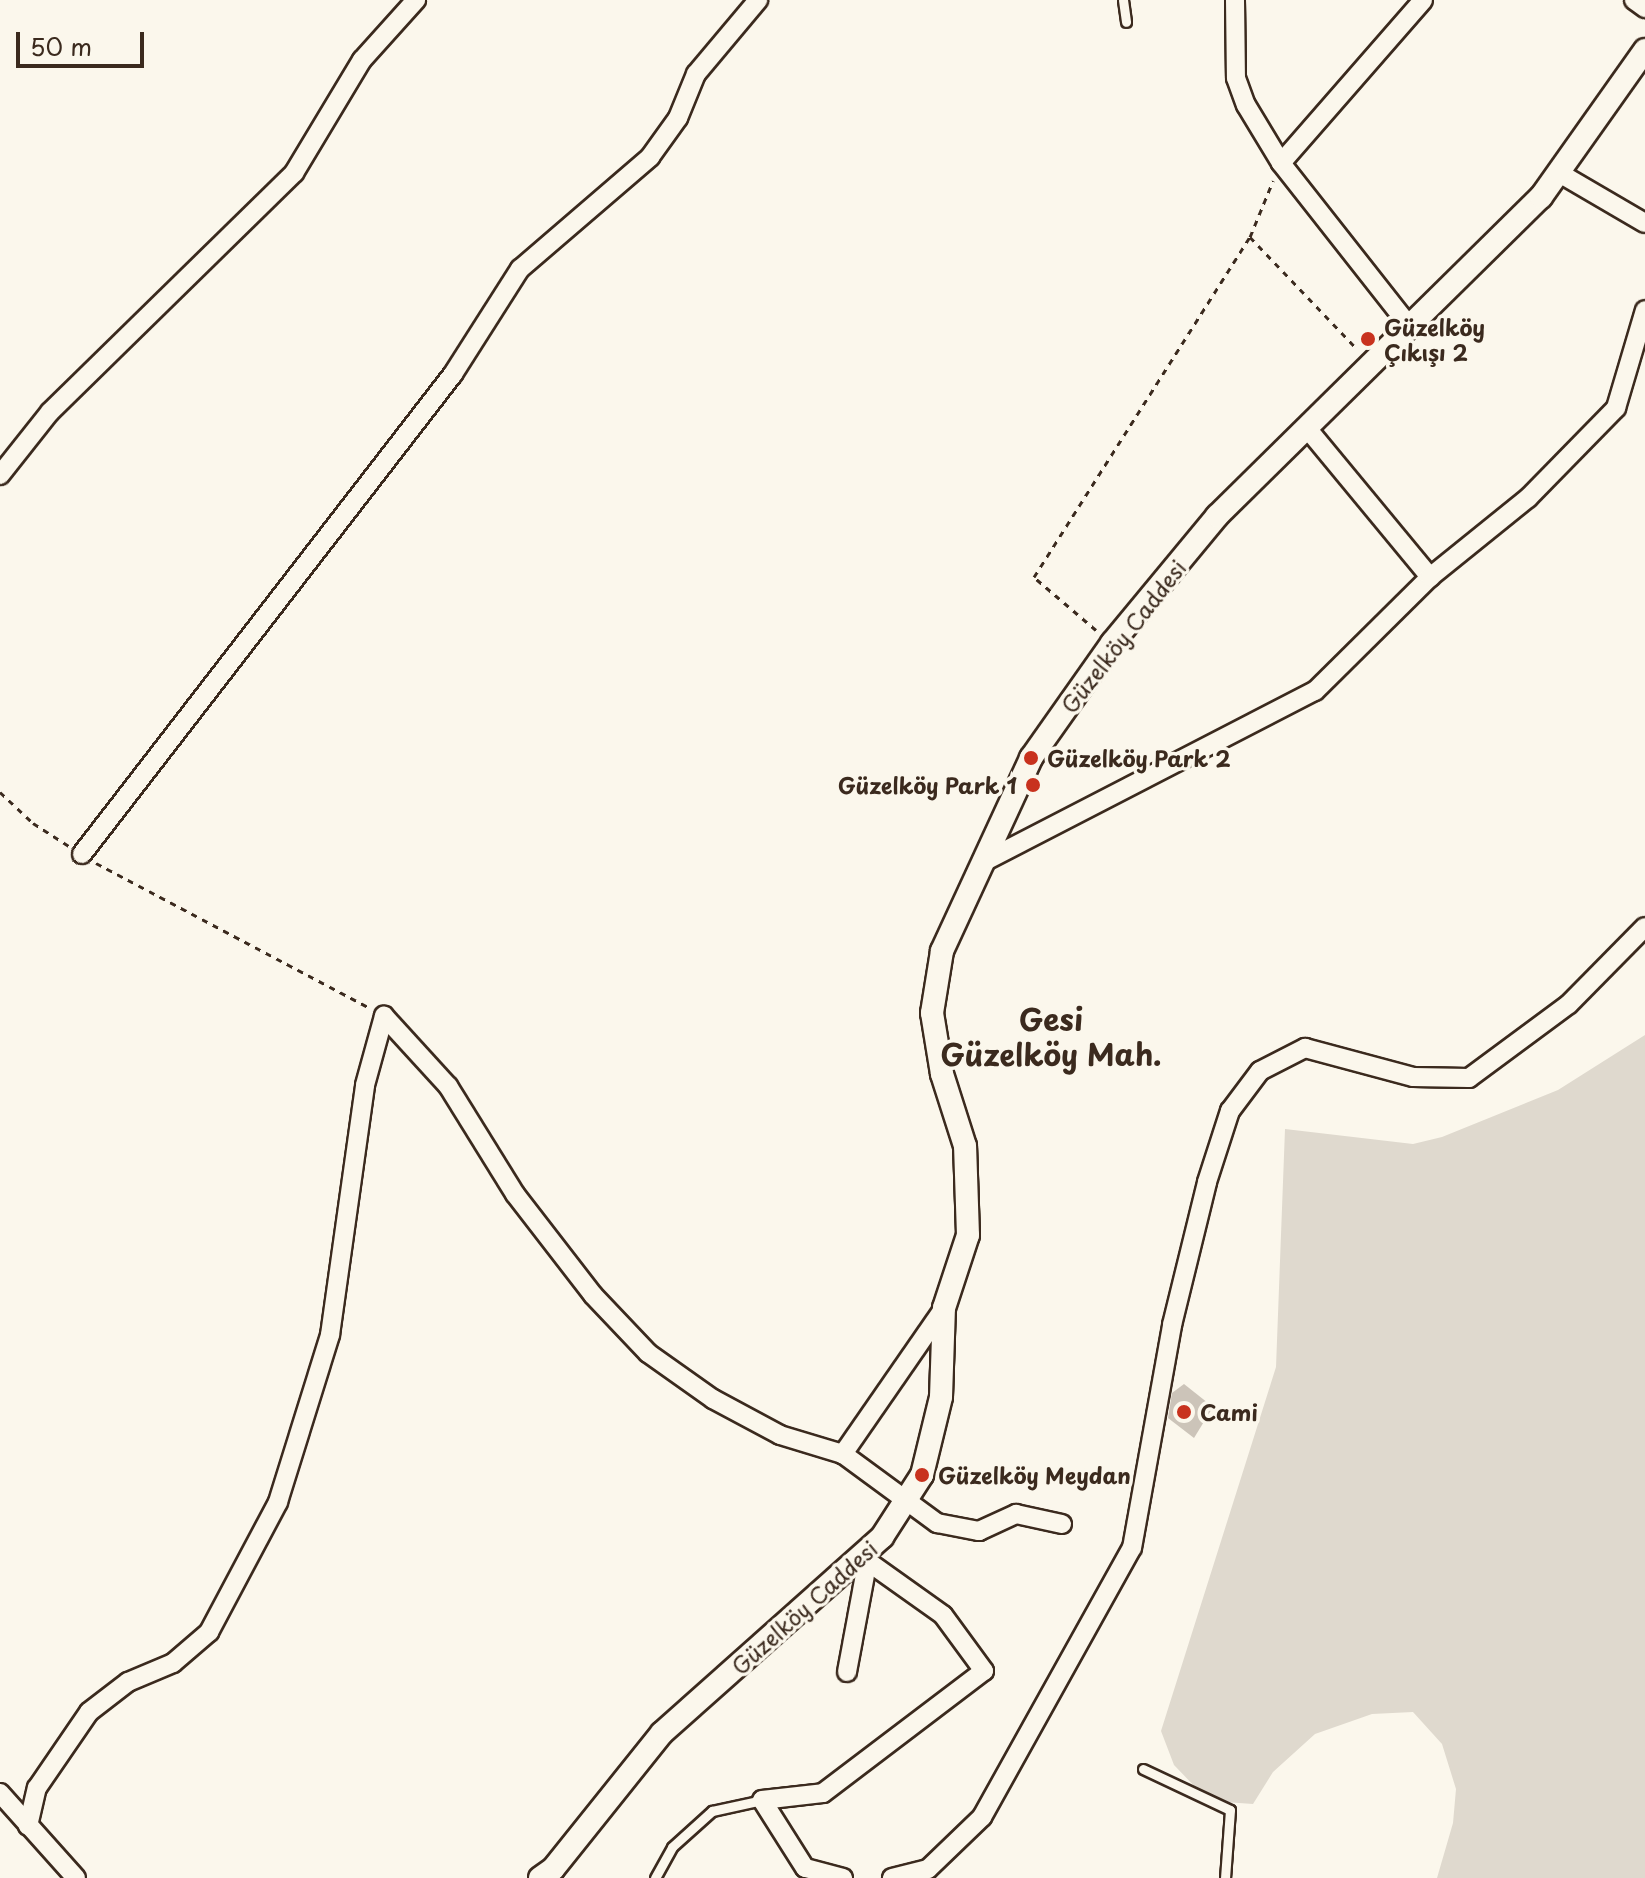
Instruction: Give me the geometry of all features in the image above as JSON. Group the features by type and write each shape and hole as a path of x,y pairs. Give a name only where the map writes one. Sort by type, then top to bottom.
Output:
{"street":[{"path":"0,475 50,412 294,173 355,70 416,0"},
{"path":"82,854 453,374 520,269 650,157 678,118 696,74 758,0"},
{"path":"1235,0 1236,78 1246,105 1281,163 1410,327"},
{"path":"1281,163 1423,0"},
{"path":"1634,0 1645,8"},
{"name":"Güzelköy Caddesi","path":"540,1878 553,1869 662,1733 863,1560 882,1537 922,1475 941,1397 944,1308 968,1235 965,1146 942,1074 932,1013 942,951 1031,758 1112,643 1217,516 1561,174 1645,50"},
{"path":"1561,174 1645,223"},
{"path":"985,861 1315,691 1430,577 1528,498 1616,408 1645,310"},
{"path":"1306,427 1430,577"},
{"path":"892,1878 929,1874 982,1817 1132,1548 1172,1325 1207,1182 1230,1111 1260,1071 1305,1048 1413,1077 1469,1078 1569,1004 1645,927"},
{"path":"384,1016 448,1086 515,1194 593,1295 648,1353 713,1399 780,1435 843,1454 904,1504 937,1523 979,1531 1016,1514 1062,1524"},
{"path":"28,1826 37,1788 89,1712 128,1682 173,1663 209,1632 278,1502 330,1335 365,1085 384,1016"},
{"path":"843,1454 944,1308"},
{"path":"843,1878 805,1868 762,1800 823,1793 984,1671 943,1615 863,1560 847,1672"},
{"path":"0,1793 76,1878"}],"lane":[{"path":"1123,0 1126,22"},
{"path":"1143,1769 1230,1810 1225,1878"},
{"path":"655,1878 672,1847 701,1819 723,1806 762,1800"}],"path":[{"path":"1112,643 1034,577 1250,237 1281,163"},
{"path":"1250,237 1371,364"},
{"path":"0,792 33,823 82,854 384,1016"}],"shaded area":[{"path":"1645,1035 1645,1878 1437,1878 1453,1823 1456,1789 1442,1744 1413,1712 1372,1714 1315,1734 1273,1772 1253,1804 1225,1802 1199,1791 1174,1765 1161,1731 1276,1367 1285,1129 1413,1144 1442,1137 1558,1090"}],"building":[{"name":"Cami","path":"1184,1384 1213,1407 1194,1438 1168,1418 1172,1393"}],"place":[{"name":"Güzelköy Çıkışı 2","path":"1368,339"},
{"name":"Güzelköy Park 2","path":"1031,758"},
{"name":"Güzelköy Park 1","path":"1033,785"},
{"name":"Cami","path":"1184,1412"},
{"name":"Güzelköy Meydan","path":"922,1475"}],"district":[{"name":"Gesi Güzelköy Mah.","path":"1051,1036"}]}
